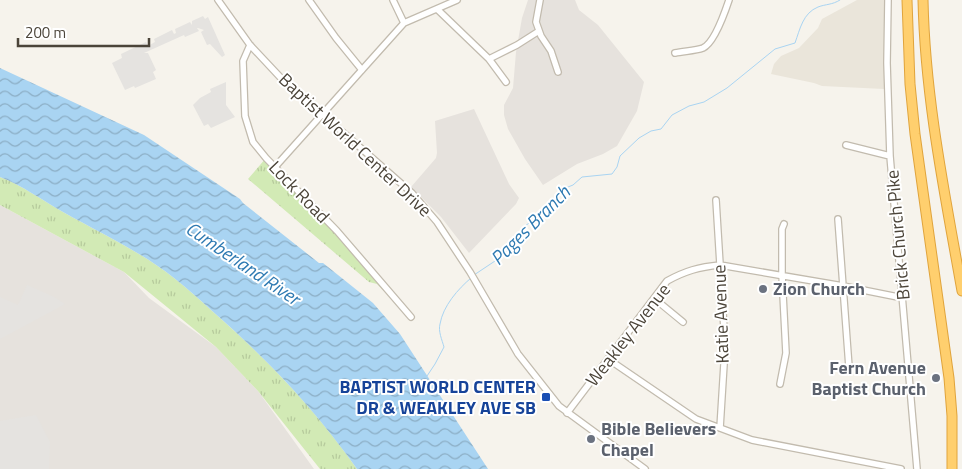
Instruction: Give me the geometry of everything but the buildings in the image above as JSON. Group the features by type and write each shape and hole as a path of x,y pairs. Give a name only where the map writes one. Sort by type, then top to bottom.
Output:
{"highway":[{"path":"907,0 910,84 915,134 949,378 952,416 952,469"},
{"path":"923,0 928,77 936,139 962,291"}],"street":[{"name":"Baptist World Center Drive","path":"218,0 250,45 280,77 412,193 437,222 457,251 518,354 559,406 644,469"},
{"path":"309,0 362,70"},
{"path":"393,0 404,23"},
{"path":"275,167 404,23 457,0"},
{"path":"540,0 536,22 541,36 551,52 558,72"},
{"path":"675,53 703,48 710,42 725,12 728,0"},
{"name":"Brick Church Pike","path":"888,0 890,156 904,298 917,469"},
{"path":"437,9 489,59 506,82"},
{"path":"489,59 539,31"},
{"name":"Lock Road","path":"250,45 243,61 245,116 253,142 337,231 411,317"},
{"path":"846,145 890,156"},
{"name":"Katie Avenue","path":"716,200 724,364 720,428"},
{"path":"838,218 849,367"},
{"path":"780,384 786,353 782,275 782,229 784,224"},
{"name":"Weakley Avenue","path":"567,413 667,281 684,272 703,266 720,265 904,298"},
{"path":"655,299 683,322"},
{"path":"608,359 696,419 752,440 902,469"}],"shaded area":[{"path":"528,0 575,0 579,10 598,25 644,82 637,111 617,146 603,154 577,164 543,185 508,129 504,115 504,105 513,88 516,52 522,18"},
{"path":"857,0 885,0 884,89 822,86 771,74 774,64 781,56 799,48 818,28 822,19"},
{"path":"203,16 205,19 208,17 225,55 222,57 210,44 207,45 201,32 204,30 197,28 199,31 185,37 184,35 144,53 148,53 156,70 153,72 156,79 125,90 112,63 122,58 121,54 146,42 148,46 155,42 154,39 172,30 174,34 176,33 175,29 190,22 192,25 192,21"},
{"path":"226,82 226,105 235,117 211,128 208,124 204,126 193,105 200,98 211,92 210,89"},
{"path":"474,109 509,184 519,198 516,204 469,253 441,217 411,187 436,158 435,121"},
{"path":"0,205 124,272 149,298 216,347 258,391 314,469 0,469"},
{"path":"27,285 65,304 0,339 0,297 18,305"},
{"path":"36,415 50,442 49,469 0,469 0,421"}],"green space":[{"path":"266,158 337,231 388,292 386,293 377,284 369,282 248,179"},
{"path":"0,177 25,189 134,251 161,268 184,286 231,328 289,385 357,469 320,469 258,391 216,347 124,272 0,205"}],"water":[{"name":"Cumberland River","path":"0,68 144,135 240,199 319,263 323,263 373,303 400,334 488,469 357,469 324,425 289,385 232,328 184,286 161,268 134,251 25,189 0,177"}],"waterway":[{"name":"Pages Branch","path":"474,275 508,250 525,226 550,208 563,189 573,185 582,177 612,174 617,167 620,156 639,138 651,131 661,129 672,115 689,106 704,102 727,88 775,49 795,43 805,17 809,13 818,7 840,0"},
{"name":"Pages Branch","path":"427,376 444,347 440,336 444,311 456,293 471,278"}],"place":[{"name":"Zion Church","path":"763,289"},
{"name":"Fern Avenue Baptist Church","path":"936,378"},
{"name":"BAPTIST WORLD CENTER DR & WEAKLEY AVE SB","path":"546,397"},
{"name":"Bible Believers Chapel","path":"591,439"}]}
